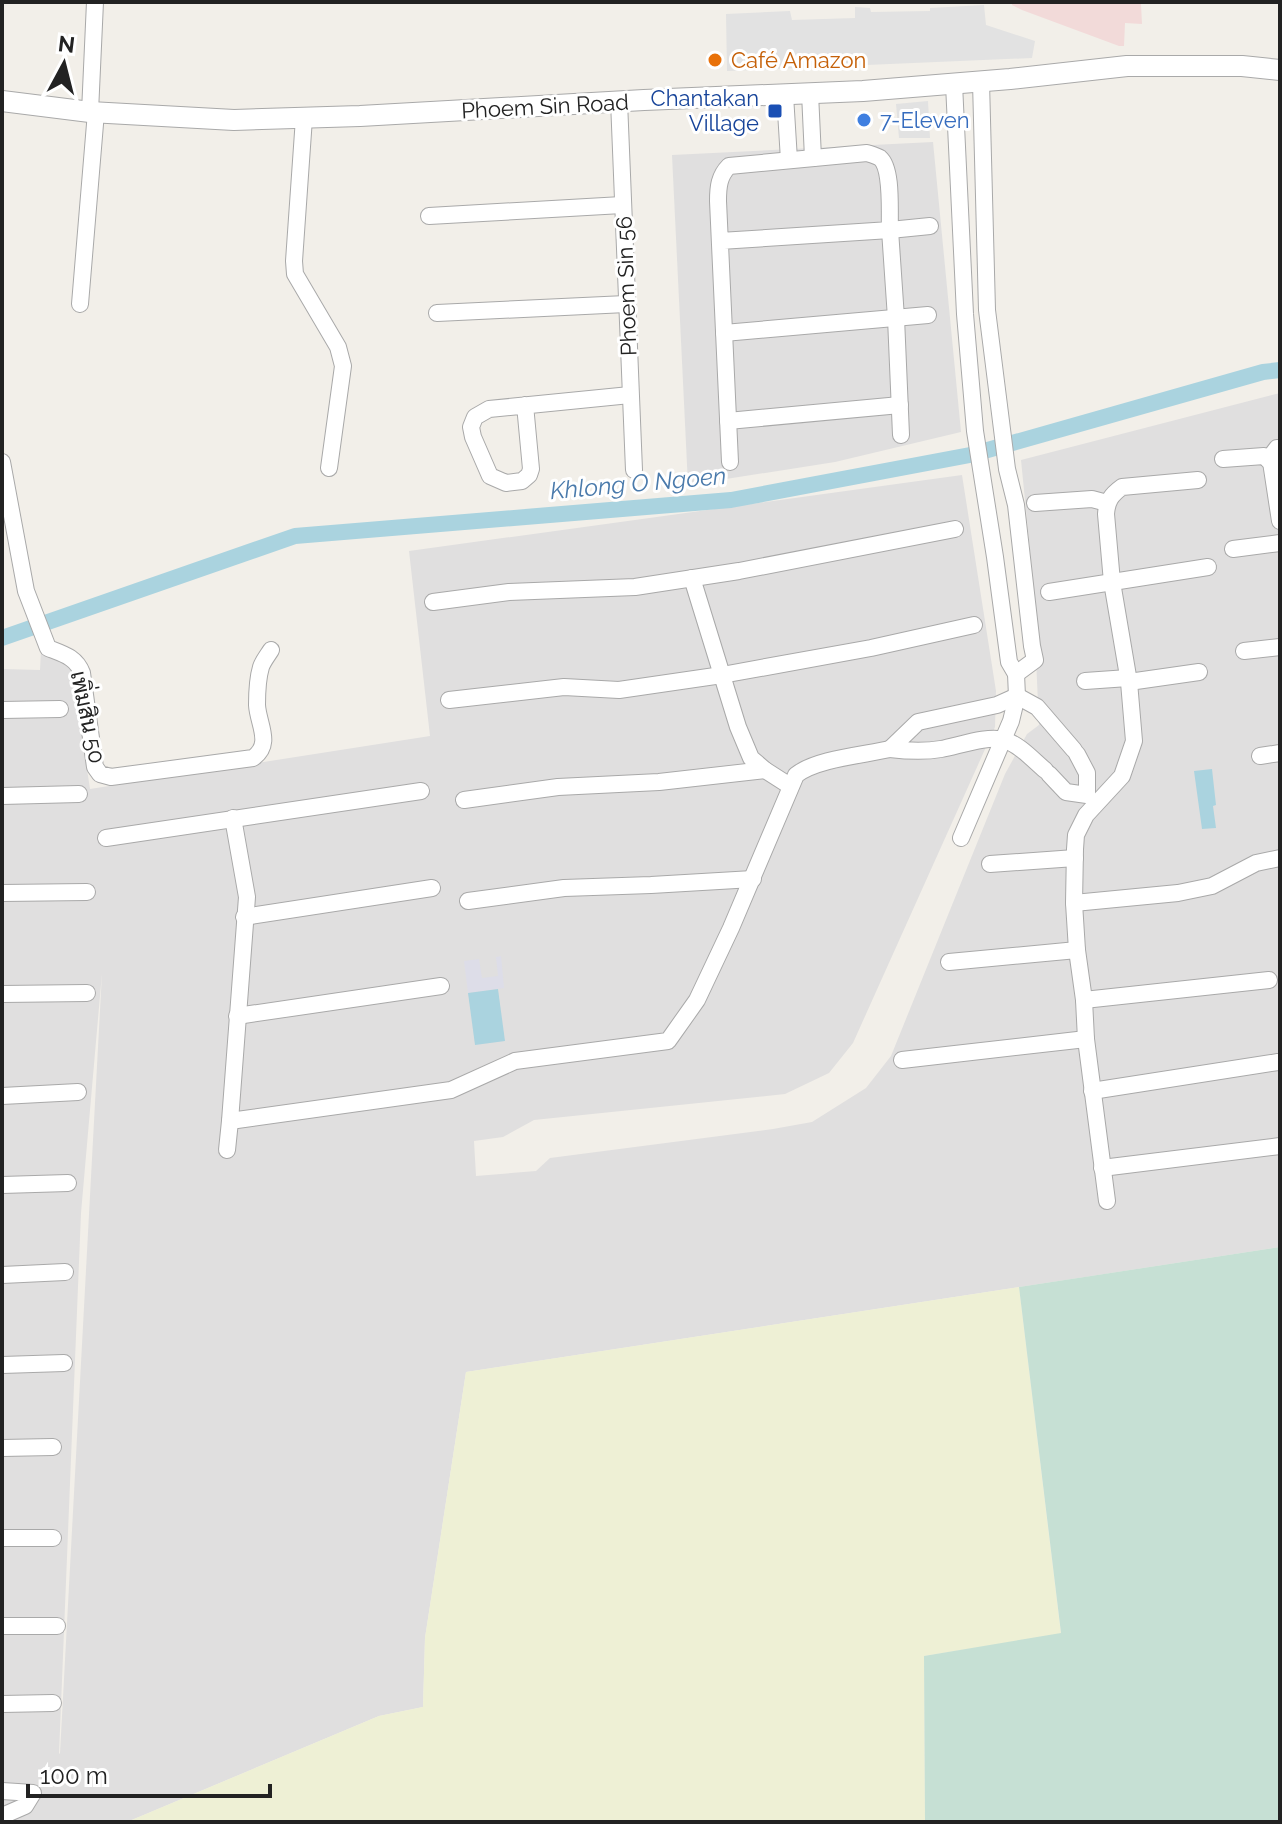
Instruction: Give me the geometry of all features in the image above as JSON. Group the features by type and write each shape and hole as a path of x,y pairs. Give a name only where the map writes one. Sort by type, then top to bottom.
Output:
{"street":[{"path":"80,304 93,112 95,2"},
{"name":"Phoem Sin Road","path":"2,101 93,112 234,120 785,95 981,82 1127,66 1242,66 1280,70"},
{"path":"981,82 987,310 1035,660 1016,674"},
{"path":"954,84 965,314 975,431 1009,662 1016,674 1017,696 1011,721 961,838"},
{"path":"810,93 813,158"},
{"path":"785,95 789,160"},
{"name":"Phoem Sin 56","path":"619,101 634,470"},
{"path":"304,118 295,274 338,347 343,366 329,468"},
{"path":"730,462 718,188 722,173 729,166 867,153 879,157 885,165 901,435"},
{"path":"429,216 622,205"},
{"path":"720,241 930,226"},
{"path":"437,313 626,304"},
{"path":"724,333 928,315"},
{"path":"525,405 531,469 522,481 506,483 490,476 473,437 471,427 475,417 489,409 525,405 630,395"},
{"path":"728,421 900,405"},
{"path":"1223,459 1274,454"},
{"path":"1274,454 1271,462 1280,521"},
{"name":"เพิ่มสิน 50","path":"2,462 8,531 26,591 48,648 70,657 82,673 95,767 100,774 111,777 253,758 261,753 263,731 257,706 261,667 271,650"},
{"path":"1092,799 1122,776 1134,741 1129,680 1112,582 1107,503 1112,494 1122,487 1198,480"},
{"path":"1035,503 1092,499 1107,503"},
{"path":"433,602 509,592 635,587 739,571 955,529"},
{"path":"1233,549 1280,543"},
{"path":"1049,592 1208,567"},
{"path":"692,578 738,727 751,758 790,786"},
{"path":"449,700 564,687 619,690 871,648 974,625"},
{"path":"1244,651 1280,647"},
{"path":"1085,681 1129,680 1199,672"},
{"path":"890,749 918,722 997,705 1017,696"},
{"path":"1017,696 1037,707 1076,752 1087,773 1092,799 1076,835 1074,903 1086,1039 1107,1201"},
{"path":"2,710 60,709"},
{"path":"230,1121 451,1090 515,1061 668,1041 697,1000 753,879 790,786 796,775 805,768 890,749 939,749 1003,739 1047,772 1066,792 1092,799"},
{"path":"1260,756 1280,753"},
{"path":"464,800 558,787 659,782 765,770"},
{"path":"106,838 421,791"},
{"path":"2,796 79,794"},
{"path":"227,1150 247,897 233,818"},
{"path":"990,864 1075,858"},
{"path":"1074,903 1178,893 1212,886 1256,863 1280,858"},
{"path":"468,901 564,888 753,879"},
{"path":"244,917 432,888"},
{"path":"2,893 87,892"},
{"path":"949,962 1077,950"},
{"path":"1084,1000 1269,980"},
{"path":"237,1016 441,986"},
{"path":"2,994 87,993"},
{"path":"902,1060 1086,1039"},
{"path":"1092,1091 1278,1062"},
{"path":"2,1096 78,1092"},
{"path":"1102,1168 1280,1146"},
{"path":"2,1185 68,1183"},
{"path":"2,1275 65,1272"},
{"path":"2,1365 64,1363"},
{"path":"2,1448 53,1447"},
{"path":"2,1538 53,1538"},
{"path":"2,1626 57,1626"},
{"path":"2,1704 53,1703"},
{"path":"2,1791 33,1793 25,1806 2,1816"}],"shaded area":[{"path":"1012,2 1152,2 1141,4 1142,24 1125,23 1124,46 1119,46 1022,10"},
{"path":"984,5 986,25 1035,41 1032,58 727,71 726,14 790,11 792,20 855,18 855,7 870,8 871,12 930,11 930,8"},
{"path":"928,101 930,138 899,138 896,104"},
{"path":"933,142 961,432 835,462 688,485 672,155"},
{"path":"1280,393 1280,1247 466,1372 425,1638 423,1707 379,1716 127,1822 2,1822 2,669 40,670 41,650 71,663 90,789 430,736 409,551 962,475 996,691 995,727 853,1043 829,1073 785,1094 534,1120 503,1137 474,1141 476,1176 536,1171 550,1158 812,1122 866,1088 891,1056 1005,774 1027,734 1039,725 1032,570 1021,460","holes":["102,973 60,1753 81,1213"]},
{"path":"501,956 504,988 468,993 464,961 479,959 482,978 498,976 496,957"}],"green space":[{"path":"1280,1247 1280,1822 925,1822 924,1656 1061,1633 1019,1287"},
{"path":"1019,1287 1061,1634 924,1656 925,1822 127,1822 379,1716 423,1707 425,1638 466,1372"}],"water":[{"path":"1212,769 1216,828 1202,829 1194,771"},
{"path":"498,989 505,1041 475,1045 468,993"}],"waterway":[{"name":"Khlong O Ngoen","path":"2,638 295,536 731,500 970,455 1263,372 1280,370"}],"place":[{"name":"Café Amazon","path":"715,60"},
{"name":"Chantakan Village","path":"775,111"},
{"name":"7-Eleven","path":"864,120"}]}
